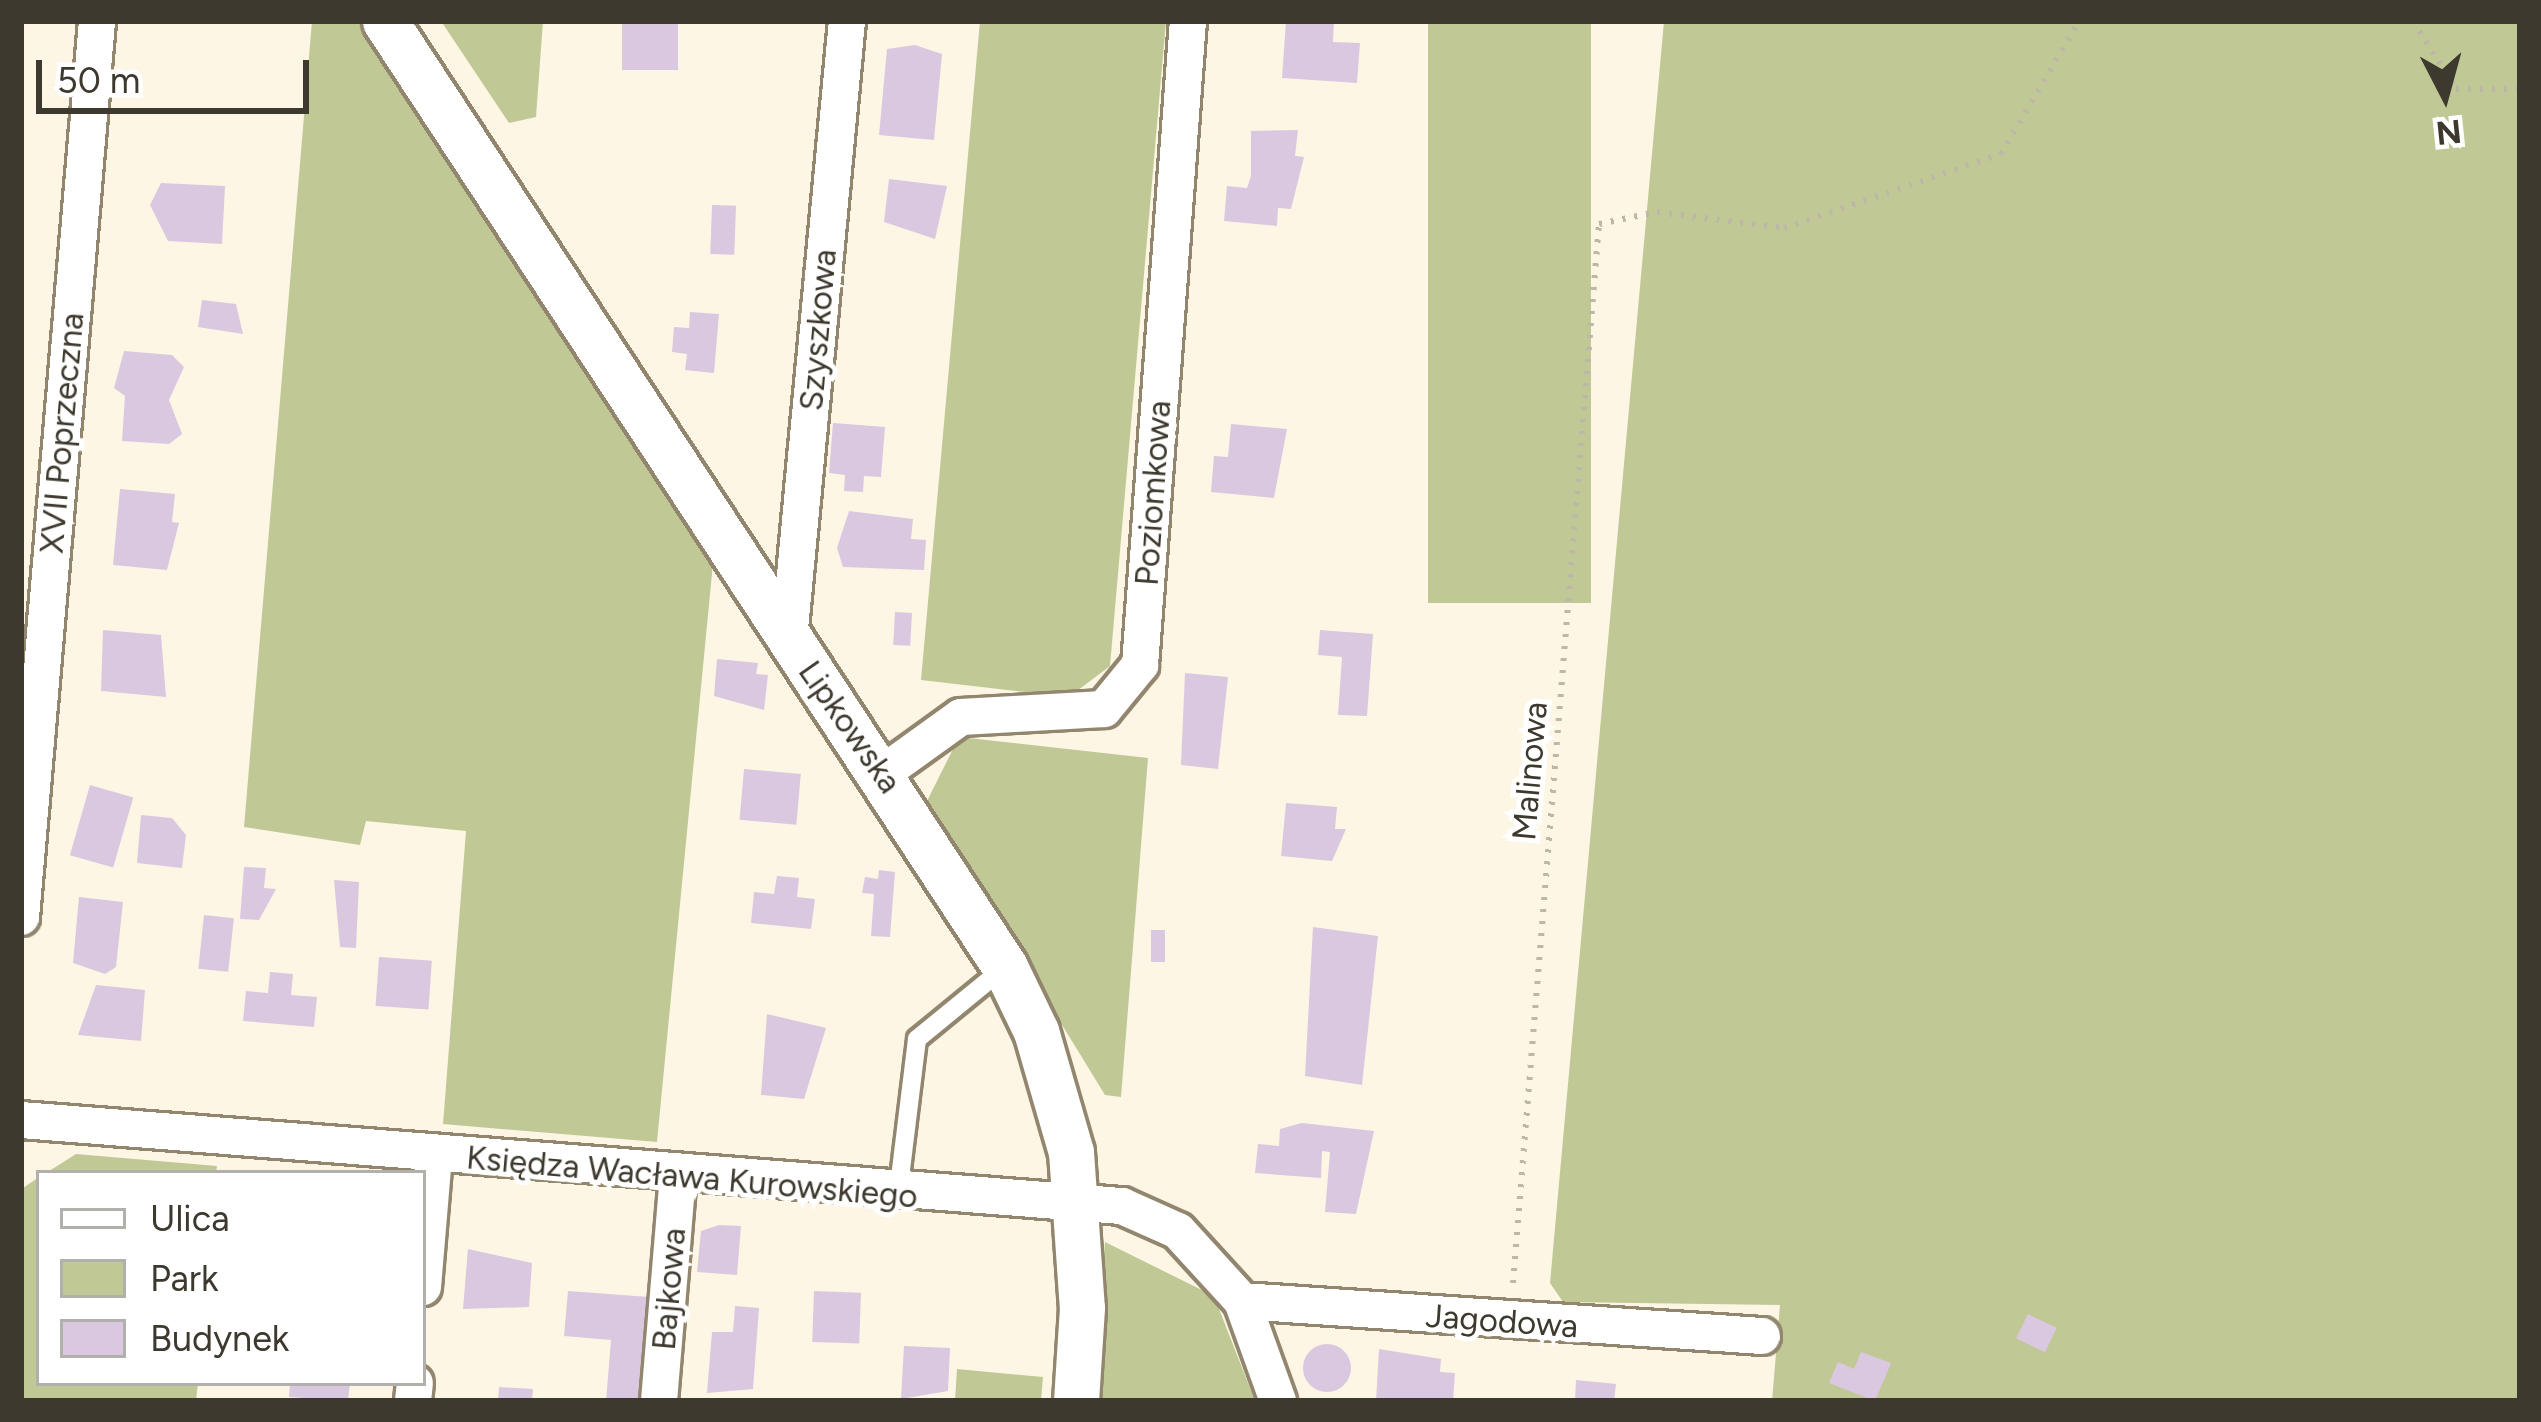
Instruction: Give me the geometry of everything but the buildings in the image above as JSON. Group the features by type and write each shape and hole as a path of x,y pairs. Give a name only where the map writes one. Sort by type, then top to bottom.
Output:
{"street":[{"name":"XVII Poprzeczna","path":"21,917 98,21"},
{"name":"Lipkowska","path":"385,21 789,639 883,773 1005,968 1059,1100 1077,1205 1076,1401"},
{"name":"Szyszkowa","path":"789,639 847,21"},
{"name":"Poziomkowa","path":"883,773 961,717 1104,709 1140,665 1187,21"},
{"name":"Księdza Wacława Kurowskiego","path":"21,1120 898,1195 1077,1205"},
{"path":"426,1252 434,1155"},
{"name":"Bajkowa","path":"659,1401 678,1176"},
{"path":"1077,1205 1154,1216 1242,1301 1278,1401"},
{"name":"Jagodowa","path":"1242,1301 1762,1336"}],"lane":[{"path":"898,1195 917,1039 1005,968"}],"path":[{"name":"Malinowa","path":"1509,1322 1599,224 1658,212 1784,228 2002,154 2079,21"},
{"path":"2414,21 2456,89 2520,89"}],"green space":[{"path":"312,21 367,21 714,553 657,1142 443,1124 466,831 366,821 360,845 244,827"},
{"path":"441,21 543,21 536,117 509,123"},
{"path":"980,21 1166,21 1110,666 1069,697 921,680"},
{"path":"1428,21 1591,21 1591,603 1428,603"},
{"path":"1664,21 2520,21 2520,1401 1772,1401 1780,1305 1563,1302 1550,1283"},
{"path":"959,737 1148,758 1121,1097 1105,1095 926,803"},
{"path":"76,1154 217,1166 216,1170 51,1170"},
{"path":"36,1179 36,1386 198,1386 196,1401 21,1401 23,1188"},
{"path":"1105,1242 1214,1296 1255,1401 1092,1401"},
{"path":"957,1369 1043,1377 1041,1401 955,1401"}]}
